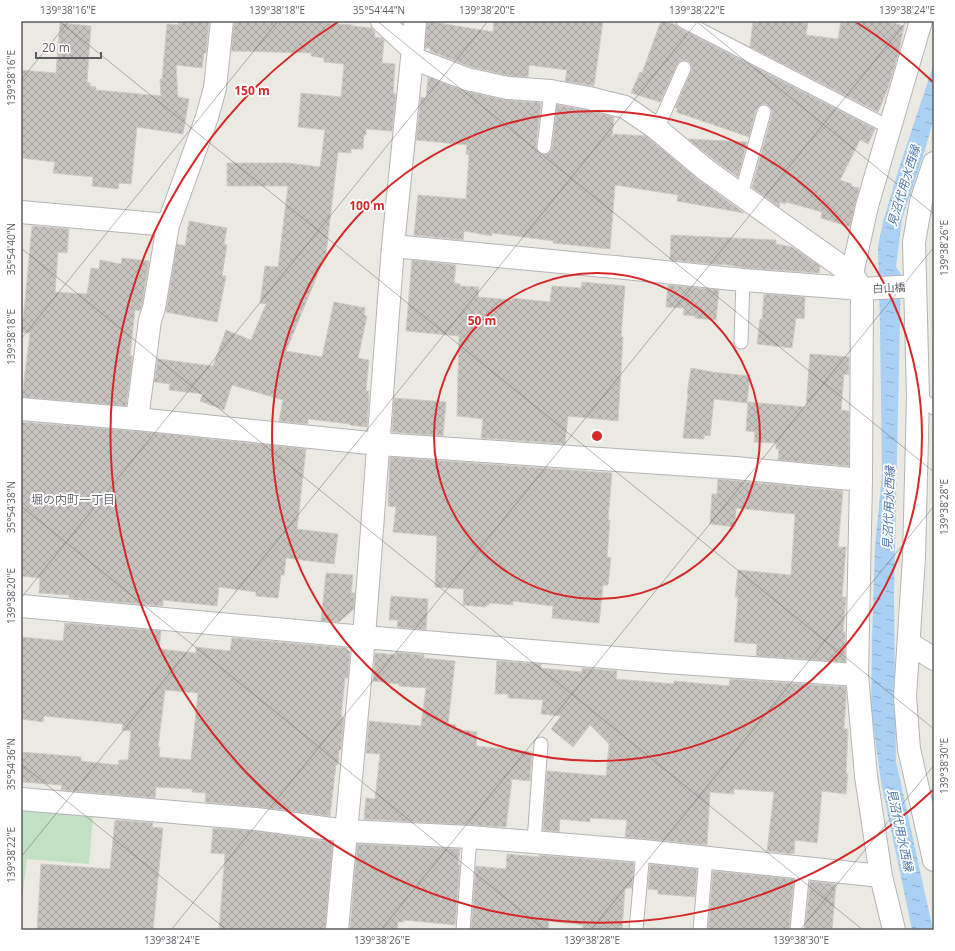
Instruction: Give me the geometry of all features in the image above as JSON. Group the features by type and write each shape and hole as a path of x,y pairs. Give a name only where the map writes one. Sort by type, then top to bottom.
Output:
{"street":[{"path":"137,419 150,320 154,308 168,225 207,117 215,88 222,21"},
{"path":"382,21 412,54 467,79 508,88 551,91 625,107 657,129 706,170 741,194 857,281"},
{"path":"337,930 364,637 393,246 415,21"},
{"path":"894,930 881,876 866,776 857,675 861,480 857,281 867,206 921,21"},
{"path":"934,163 921,202 914,242 916,316 926,402 905,697 909,748 934,860"},
{"path":"21,212 168,225"},
{"name":"白山橋","path":"393,246 743,280 857,281 915,286"},
{"path":"916,316 934,328"},
{"path":"21,409 137,419 379,444 735,468 861,480"},
{"path":"21,606 364,637 666,662 857,675"},
{"path":"909,643 934,659"},
{"path":"21,799 256,819 347,831 470,837 643,851 881,876"}],"lane":[{"path":"683,21 881,122"},
{"path":"657,129 684,68"},
{"path":"544,147 551,91"},
{"path":"741,194 764,112"},
{"path":"741,342 743,280"},
{"path":"534,842 541,744"},
{"path":"463,930 470,837"},
{"path":"636,930 643,851"},
{"path":"700,930 706,858"},
{"path":"797,930 802,868"}],"green space":[{"path":"21,810 93,817 89,864 27,859 21,908"}],"water":[{"name":"見沼代用水西縁","path":"934,63 934,117 925,150 902,219 896,267 901,274 894,597 896,761 933,930 912,930 881,782 871,709 875,547 882,475 878,246 883,222 899,168"}],"building":[{"path":"179,21 209,21 206,53 204,53 202,68 176,65 178,97 189,99 183,134 137,127 131,184 119,183 118,189 92,186 93,177 53,173 55,162 21,158 21,70 56,73 60,23 91,26 87,82 90,83 90,86 96,87 96,90 161,96 160,79 162,79 167,24 178,25"},
{"path":"427,21 493,32 494,21 603,21 594,86 565,81 567,70 529,65 528,77 510,76 471,67 430,51 430,48 425,48"},
{"path":"661,21 676,25 679,28 875,129 868,144 860,140 840,180 852,184 851,186 859,188 850,227 821,218 822,212 786,202 785,204 780,202 779,207 752,187 772,114 772,110 766,104 762,104 756,110 749,137 676,112 678,108 675,108 692,68 690,63 684,60 680,61 677,65 660,102 631,93 640,72 642,73"},
{"path":"753,21 808,22 806,35 838,39 841,21 896,21 896,24 904,26 898,56 888,88 878,112 750,47"},
{"path":"235,22 313,22 372,28 375,32 375,37 382,38 384,40 382,63 395,64 393,94 396,94 392,131 366,129 363,149 351,149 351,153 338,152 326,254 286,351 322,357 334,302 365,308 364,315 367,316 358,358 369,360 366,391 369,391 367,427 308,419 308,424 279,421 283,400 232,385 224,410 200,401 203,394 169,390 170,384 154,382 158,359 213,366 226,330 251,340 266,304 260,303 265,266 278,267 288,186 227,186 227,163 288,163 320,167 325,130 298,127 301,93 341,97 344,64 324,62 324,58 311,56 311,53 231,51"},
{"path":"428,77 464,91 505,100 541,103 536,146 539,153 543,155 551,151 552,148 557,105 614,117 612,137 614,134 646,136 699,180 744,213 677,201 678,195 615,185 610,249 553,243 554,241 492,233 492,236 464,231 463,240 414,235 418,195 466,199 469,155 466,154 467,145 416,140 421,97 426,98"},
{"path":"688,139 747,142 738,177 714,160"},
{"path":"189,221 227,228 224,244 227,245 222,276 226,276 217,322 166,312 177,244 185,246"},
{"path":"32,226 69,229 67,253 58,252 55,292 87,294 91,268 99,269 100,260 121,264 122,258 149,261 142,305 140,311 135,310 130,356 133,356 126,406 22,397 30,333 21,332"},
{"path":"671,235 776,240 776,244 792,247 820,266 819,273 746,268 722,264 670,260"},
{"path":"412,260 456,265 454,283 460,284 460,286 479,287 478,297 512,300 512,298 550,302 552,286 581,288 582,282 625,286 621,337 623,337 618,421 568,416 565,444 481,438 483,419 457,416 459,336 406,331"},
{"path":"668,285 719,290 716,320 683,315 684,308 666,307"},
{"path":"764,294 805,297 804,319 796,318 792,348 757,344 760,319 762,319"},
{"path":"810,354 849,357 849,375 844,374 841,410 849,411 849,466 778,460 779,449 776,449 776,443 754,442 755,432 746,431 748,402 806,407"},
{"path":"691,368 750,376 747,403 714,399 710,436 704,435 704,439 683,438"},
{"path":"394,398 446,402 443,436 392,432"},
{"path":"21,422 136,431 306,449 297,529 338,534 334,564 286,558 284,575 281,575 278,598 256,596 256,592 219,587 217,606 163,600 163,606 69,598 69,595 39,593 40,578 21,576"},
{"path":"390,457 612,473 608,520 610,520 607,557 611,558 608,585 603,585 599,623 552,618 553,606 513,601 513,605 489,603 486,607 463,605 464,589 435,587 437,536 393,532 396,507 388,506"},
{"path":"718,479 843,491 838,547 846,547 842,597 846,597 843,632 845,632 845,662 756,656 757,644 734,642 738,597 735,597 738,570 791,575 795,514 736,508 735,527 710,524 712,494 717,494"},
{"path":"326,573 353,575 351,593 355,593 354,609 339,622 321,621"},
{"path":"391,596 428,599 426,630 397,627 398,620 389,620"},
{"path":"65,623 161,631 159,649 196,653 196,647 230,651 232,638 346,648 350,652 348,678 345,678 341,718 344,718 341,750 339,750 338,765 336,765 330,816 205,802 206,793 192,792 192,789 156,787 155,798 61,790 62,785 21,782 21,752 81,757 81,761 118,765 119,760 128,760 131,731 122,730 123,724 44,716 43,722 21,719 21,637 63,641","holes":["165,690 198,693 191,760 159,757 160,747 158,747"]},
{"path":"396,652 424,655 424,658 455,661 448,724 456,725 455,729 477,732 476,746 532,752 530,781 512,779 506,827 364,819 366,798 375,799 380,754 366,753 369,721 421,726 426,688 399,686 399,684 373,681 375,653 396,655"},
{"path":"497,661 541,664 541,668 582,672 582,668 617,671 616,679 674,684 674,681 729,686 730,679 846,687 844,729 848,729 846,774 848,774 846,794 822,791 817,843 795,840 794,854 767,851 774,792 734,789 734,794 710,792 707,845 625,837 627,820 590,818 590,822 560,819 559,832 543,830 547,771 606,776 609,744 590,725 573,747 551,729 561,716 541,714 543,700 508,698 508,694 495,694"},
{"path":"115,820 153,823 152,827 163,828 153,930 37,930 41,864 110,869"},
{"path":"213,828 255,831 333,842 325,930 219,930 225,854 211,853"},
{"path":"357,844 460,849 455,925 404,920 404,922 398,922 397,930 350,930"},
{"path":"507,854 539,857 539,855 634,863 632,888 625,888 622,930 583,930 583,925 549,921 548,930 471,930 476,866 506,869"},
{"path":"650,864 697,869 695,897 658,894 658,890 648,889"},
{"path":"713,871 794,879 789,930 708,930"},
{"path":"810,881 836,884 832,930 805,930"}],"district":[{"name":"堀の内町一丁目","path":"73,500"}]}
